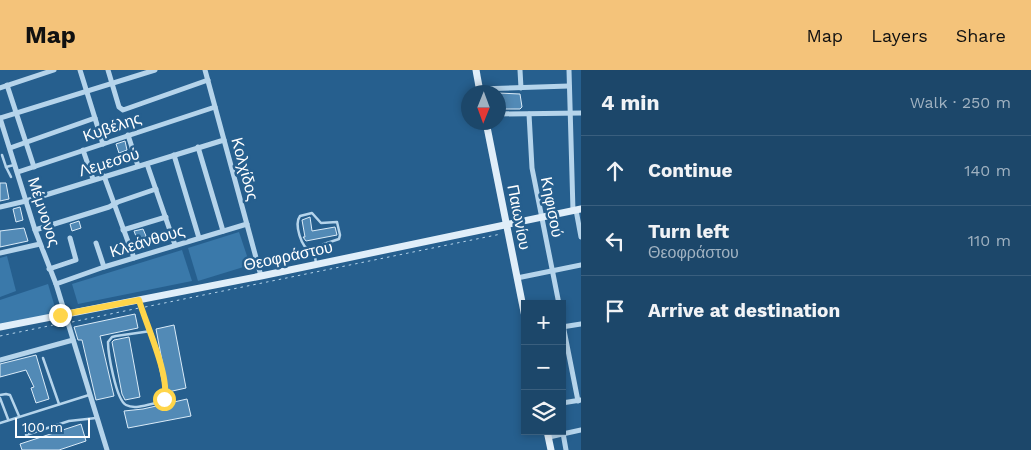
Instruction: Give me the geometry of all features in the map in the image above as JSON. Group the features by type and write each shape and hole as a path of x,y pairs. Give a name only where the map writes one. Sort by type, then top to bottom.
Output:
{"street":[{"path":"32,70 34,76"},
{"path":"0,88 54,70"},
{"path":"80,70 103,144"},
{"path":"108,70 121,109 126,109 208,80"},
{"path":"0,118 155,70"},
{"name":"Κολχίδος","path":"205,70 261,276"},
{"path":"476,70 479,85"},
{"path":"520,70 521,88"},
{"path":"569,70 570,113 577,210 581,237"},
{"path":"7,85 34,167"},
{"path":"506,89 569,86"},
{"name":"Κυβέλης","path":"18,172 215,108"},
{"path":"506,114 581,113"},
{"name":"Κηφισού","path":"529,114 531,161 558,300"},
{"name":"Μέμνονος","path":"0,118 35,230 66,314 107,450"},
{"path":"10,148 95,118"},
{"name":"Παιωνίου","path":"488,130 522,300"},
{"path":"128,135 138,166"},
{"name":"Λεμεσού","path":"0,207 26,201 92,179 224,140"},
{"path":"198,147 223,230"},
{"path":"83,150 92,179"},
{"path":"174,155 199,238"},
{"path":"147,164 174,245"},
{"path":"104,176 134,258"},
{"path":"35,230 156,189"},
{"name":"Θεοφράστου","path":"0,327 261,276 577,210"},
{"path":"123,230 166,217"},
{"name":"Κλεάνθους","path":"56,284 174,245 247,224"},
{"path":"50,269 76,260 70,238"},
{"path":"96,243 104,267"},
{"path":"0,253 40,244"},
{"path":"517,278 581,265"},
{"path":"566,324 581,324"},
{"path":"566,337 580,400 566,402"},
{"path":"0,360 73,340"},
{"path":"566,433 581,430"},
{"path":"548,435 551,450"},
{"path":"563,435 566,450"}],"lane":[{"path":"2,155 11,177"},
{"path":"6,167 15,165"},
{"path":"310,213 314,214 322,223 337,222 340,235 339,239 324,244 314,251 309,251 304,247 298,224 298,218 310,213"},
{"path":"314,251 316,264"},
{"path":"139,300 151,331 162,371 166,395 160,402 142,406 127,406 122,402 117,389 108,342 116,336 151,331"},
{"path":"43,358 59,404"},
{"path":"8,419 0,397 6,394 10,395 19,416"},
{"path":"0,423 90,394"},
{"path":"26,435 69,421 97,417"}],"path":[{"path":"0,336 508,232"}],"shaded area":[{"path":"239,232 250,265 198,281 188,248"},
{"path":"182,250 192,281 78,304 72,284"},
{"path":"7,256 16,291 0,297 0,258"},
{"path":"48,284 57,314 0,325 0,300"}],"building":[{"path":"506,93 520,94 522,107 520,109 506,109"},
{"path":"125,141 127,150 119,153 116,144"},
{"path":"0,183 6,183 9,199 0,201"},
{"path":"20,207 23,220 16,222 13,209"},
{"path":"310,217 312,231 335,227 337,235 306,241 303,237 305,237 302,220"},
{"path":"79,221 81,228 72,231 70,224"},
{"path":"24,228 28,241 0,247 0,231"},
{"path":"143,229 146,236 137,239 134,231"},
{"path":"135,314 138,328 100,336 114,396 96,400 82,340 78,340 74,327"},
{"path":"174,325 186,388 168,392 156,329"},
{"path":"129,337 140,397 125,400 122,394 112,342"},
{"path":"36,355 49,399 36,403 31,388 34,387 26,370 0,377 0,364"},
{"path":"187,399 191,416 128,428 124,411 143,409"},
{"path":"81,424 86,441 59,450 22,450 20,444"}],"route":[{"path":"60,315 139,300 154,339 166,395 164,399"}]}
